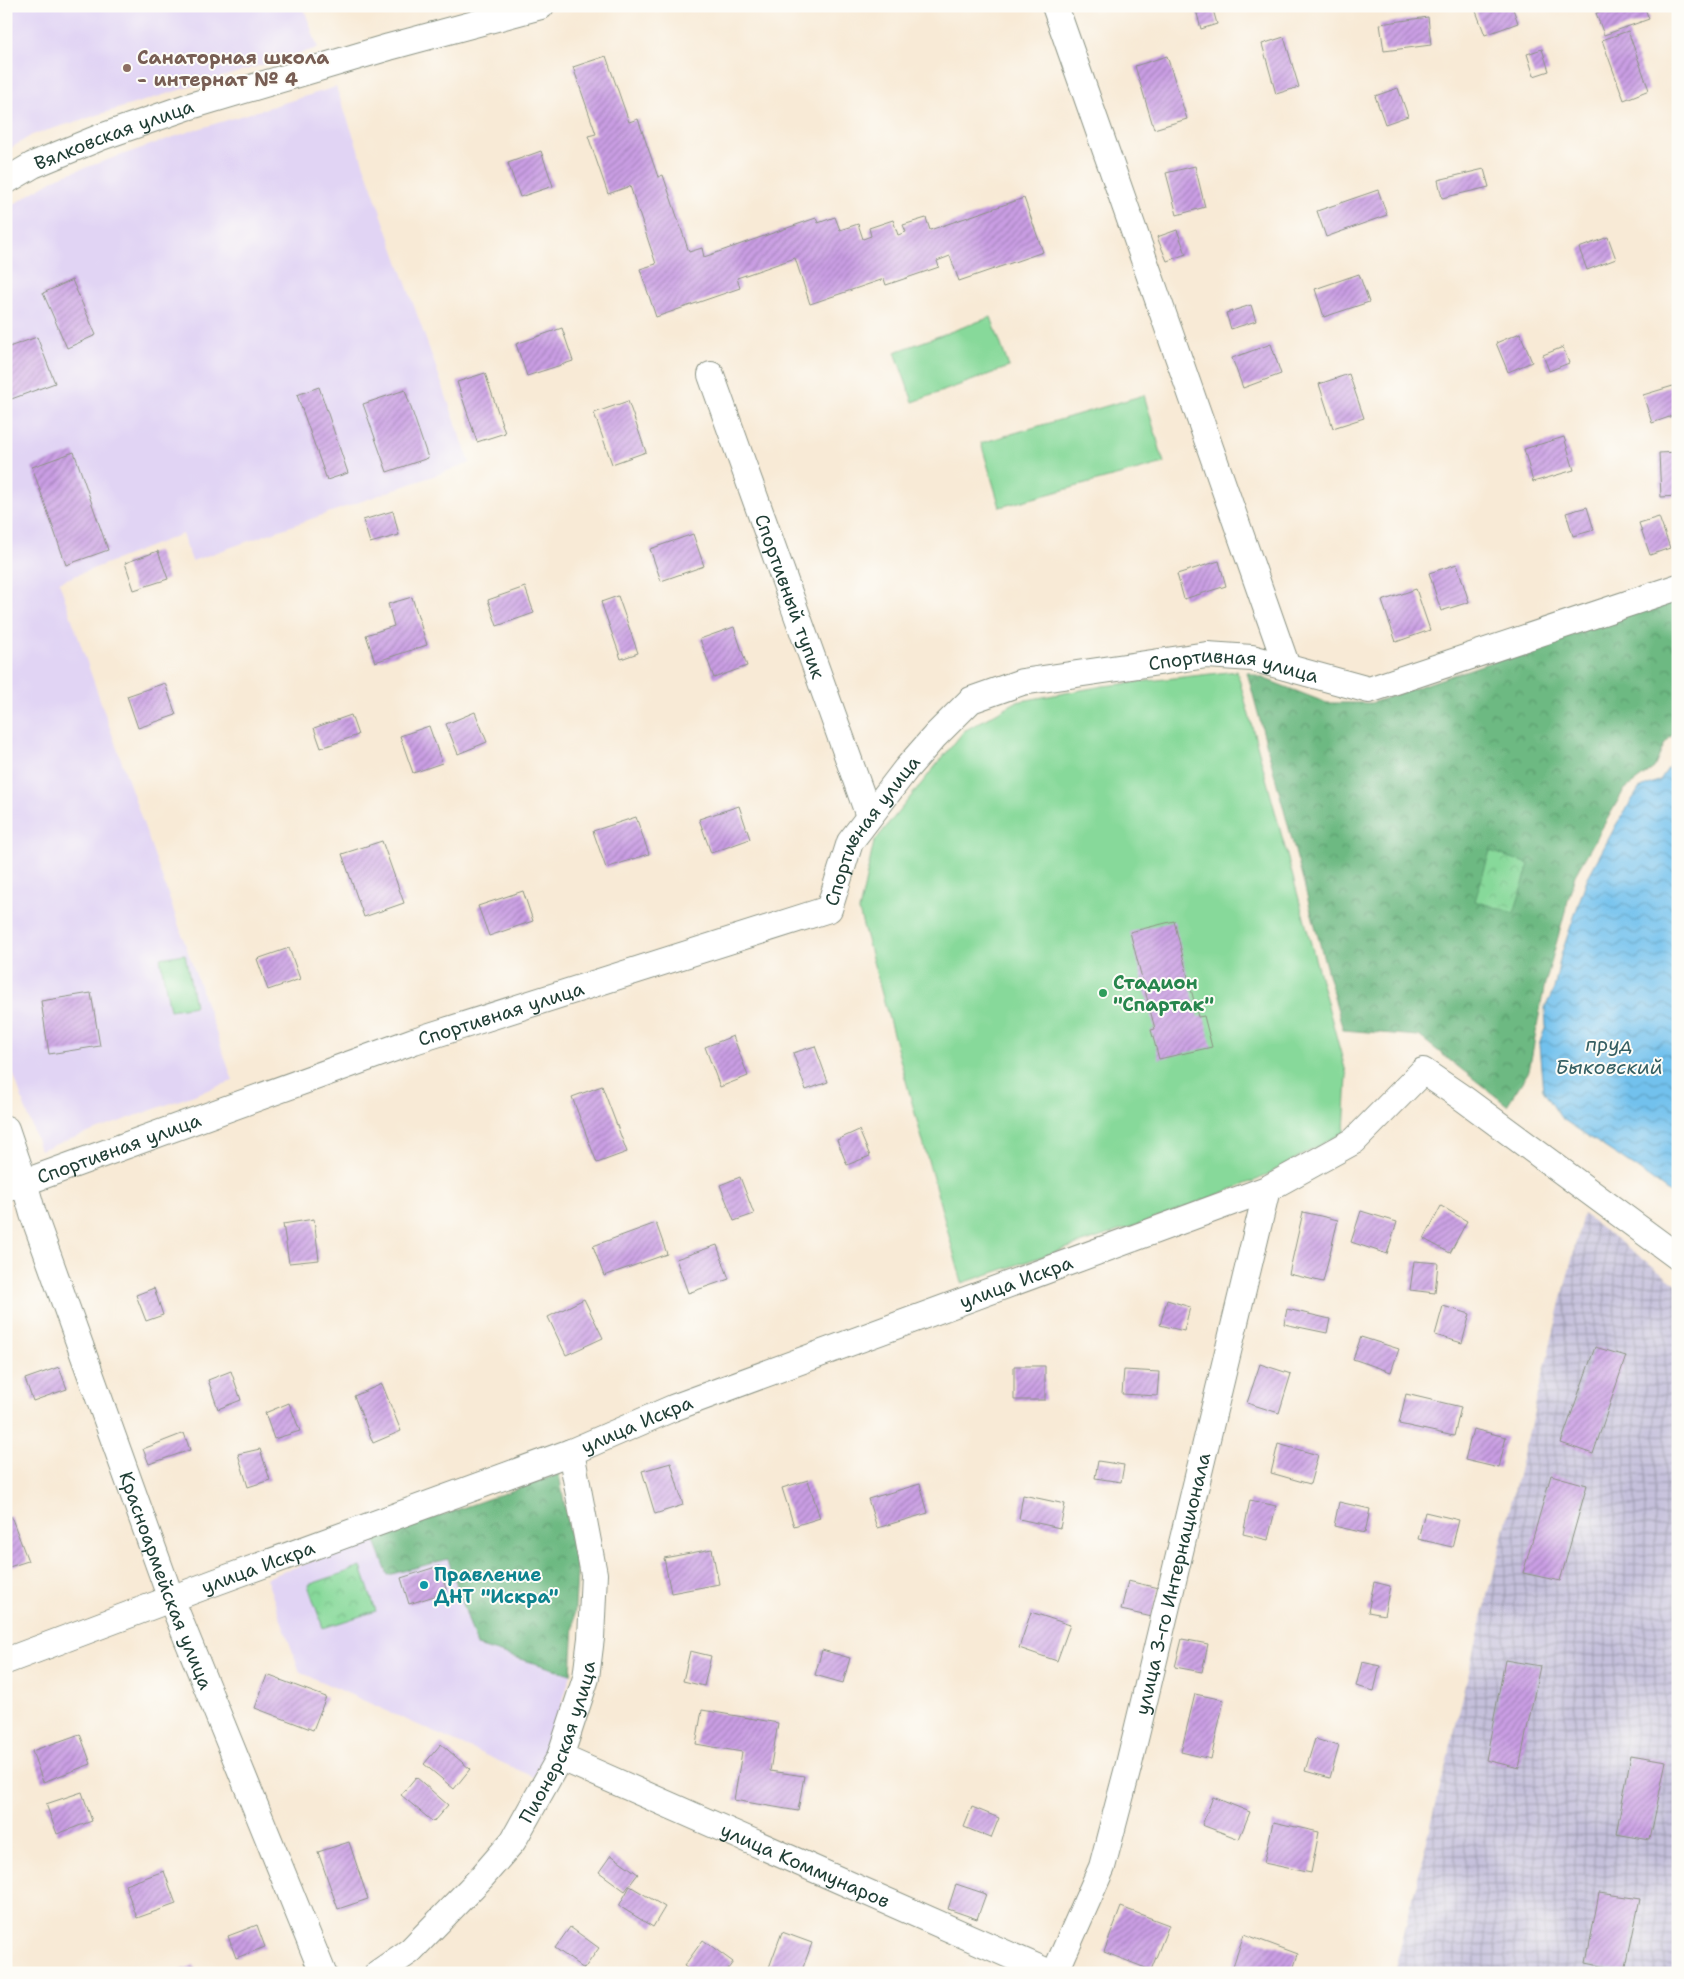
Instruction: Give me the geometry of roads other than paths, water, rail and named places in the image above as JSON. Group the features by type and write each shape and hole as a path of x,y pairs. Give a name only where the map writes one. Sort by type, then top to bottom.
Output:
{"street":[{"name":"Вялковская улица","path":"6,181 33,165 101,137 187,107 388,47 541,6"},
{"path":"1055,6 1287,667"},
{"name":"Спортивный тупик","path":"711,375 870,816"},
{"name":"Спортивная улица","path":"15,1185 414,1041 829,909 850,842 912,762 971,700 1022,682 1207,656 1252,658 1368,690 1678,588"},
{"name":"улица Искра","path":"6,1661 571,1452 673,1408 1267,1189 1354,1141 1423,1071 1464,1099 1678,1257"},
{"name":"Красноармейская улица","path":"6,1129 15,1185 33,1214 171,1599 323,1973"},
{"name":"улица 3-го Интернационала","path":"1055,1973 1102,1866 1129,1764 1267,1189"},
{"name":"Пионерская улица","path":"378,1973 410,1951 481,1878 513,1841 560,1757 586,1678 592,1638 594,1574 571,1452"},
{"name":"улица Коммунаров","path":"560,1757 1050,1973"}],"water":[{"name":"пруд Быковский","path":"1678,744 1678,1199 1636,1168 1561,1118 1543,1090 1539,1045 1546,1026 1545,1008 1554,989 1561,955 1587,879 1616,825 1639,789 1660,780 1669,767"}],"place":[{"name":"Санаторная школа - интернат № 4","path":"127,68"},
{"name":"Стадион \"Спартак\"","path":"1103,993"},
{"name":"Правление ДНТ \"Искра\"","path":"424,1585"}]}
